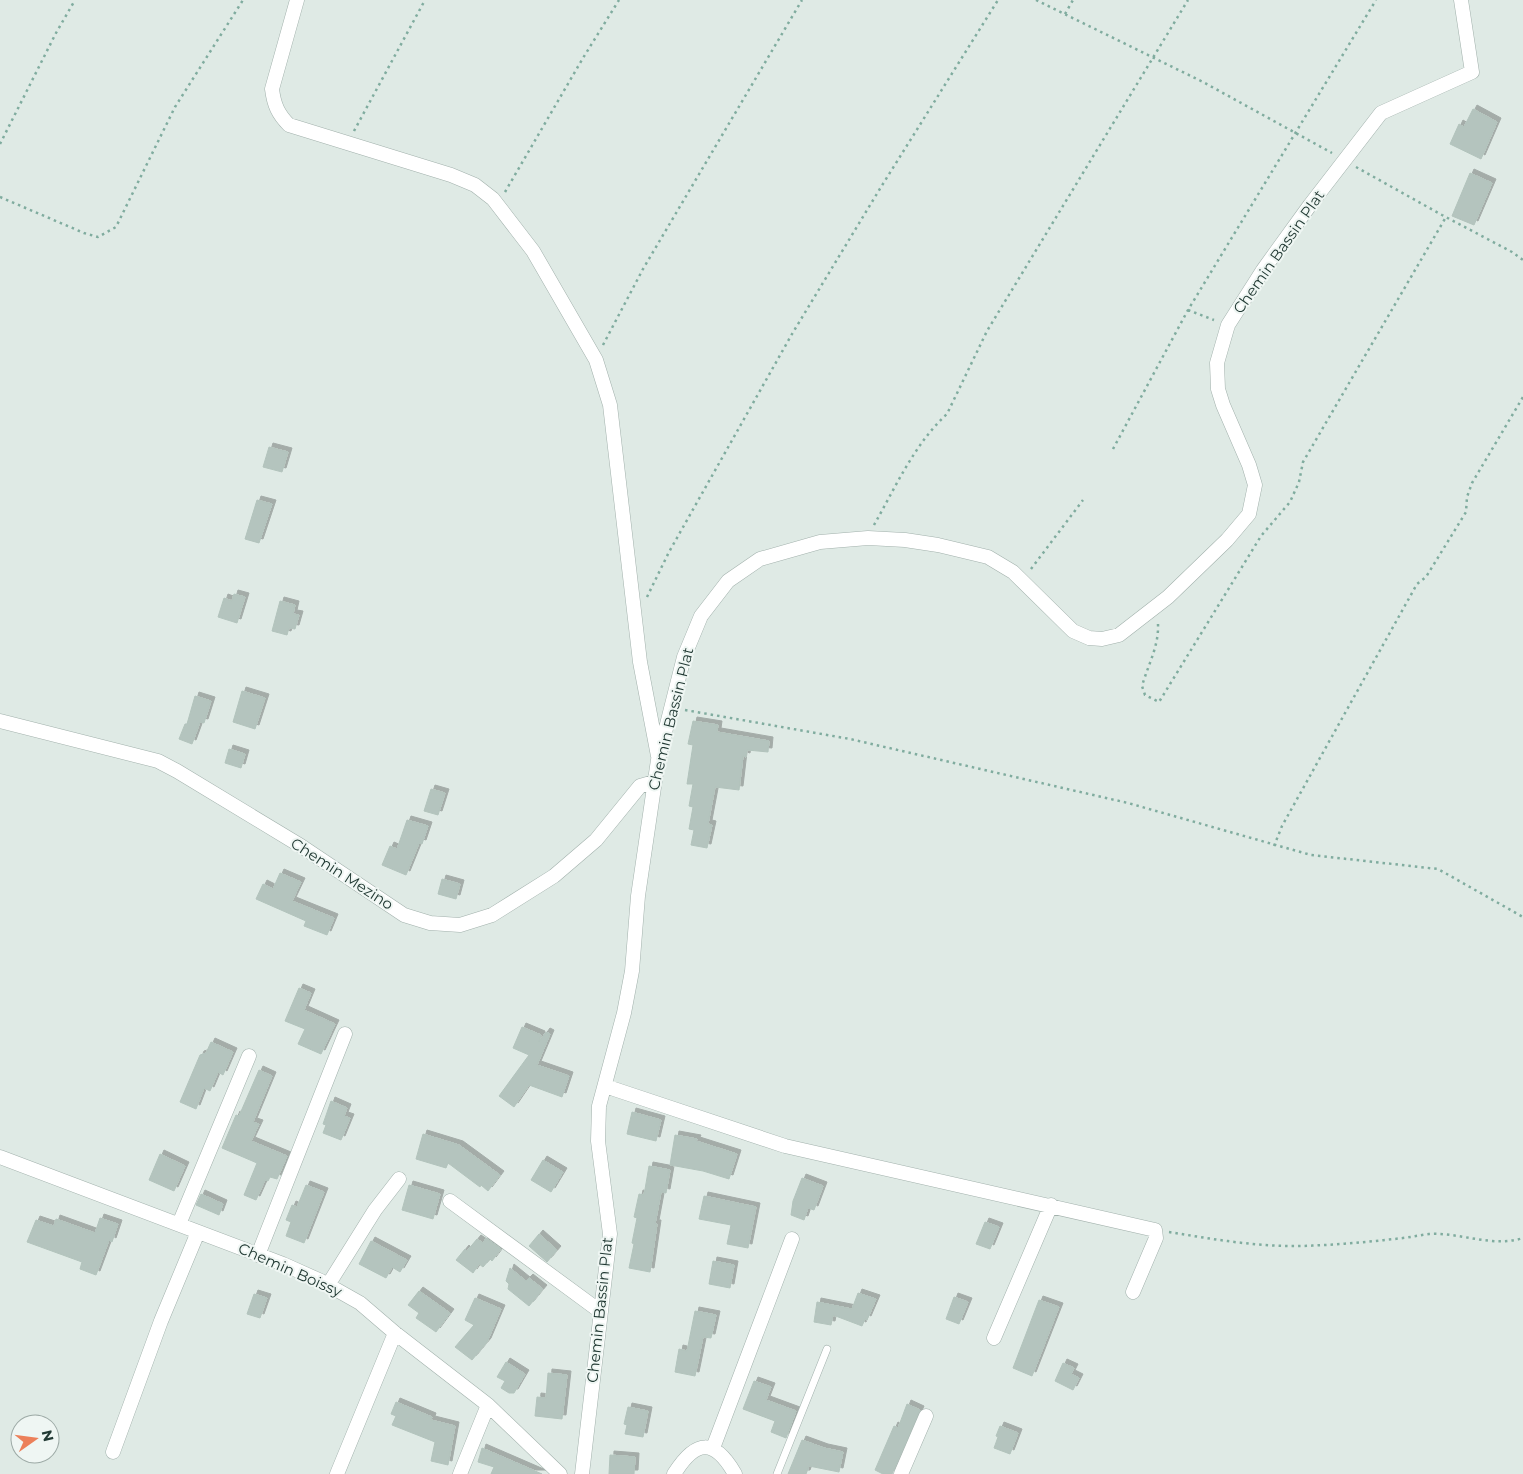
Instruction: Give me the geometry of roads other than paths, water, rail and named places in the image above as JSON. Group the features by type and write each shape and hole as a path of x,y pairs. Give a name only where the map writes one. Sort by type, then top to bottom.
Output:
{"street":[{"path":"297,0 272,89 274,104 280,116 289,125 451,175 475,185 493,199 532,252 596,360 610,404 640,662 658,760"},
{"name":"Chemin Bassin Plat","path":"582,1474 610,1234 598,1141 600,1106 624,1013 632,971 638,896 658,760 684,657 701,616 728,581 760,559 820,542 868,538 905,540 938,545 988,557 1013,572 1073,631 1089,638 1102,639 1119,636 1168,597 1227,540 1249,514 1251,506 1255,485 1250,465 1223,405 1218,389 1217,364 1228,325 1262,270 1381,113 1472,72 1461,0"},
{"name":"Chemin Mezino","path":"0,721 158,761 301,846 404,915 430,922 460,925 492,915 554,876 596,840 640,786 654,782"},
{"path":"258,1254 345,1034"},
{"path":"179,1224 248,1056"},
{"path":"605,1086 785,1146 1155,1230 1156,1238 1133,1292"},
{"name":"Chemin Boissy","path":"0,1156 258,1254 328,1284 360,1303 394,1333 488,1405 560,1474"},
{"path":"328,1284 375,1210 398,1179"},
{"path":"450,1201 601,1312"},
{"path":"994,1338 1051,1205"},
{"path":"113,1452 161,1322 198,1232"},
{"path":"713,1448 792,1239"},
{"path":"337,1474 394,1333"},
{"path":"460,1474 488,1405"},
{"path":"901,1474 926,1416"},
{"path":"674,1474 689,1455 704,1447 713,1448 724,1457 735,1474"}],"lane":[{"path":"777,1474 826,1349"}]}
